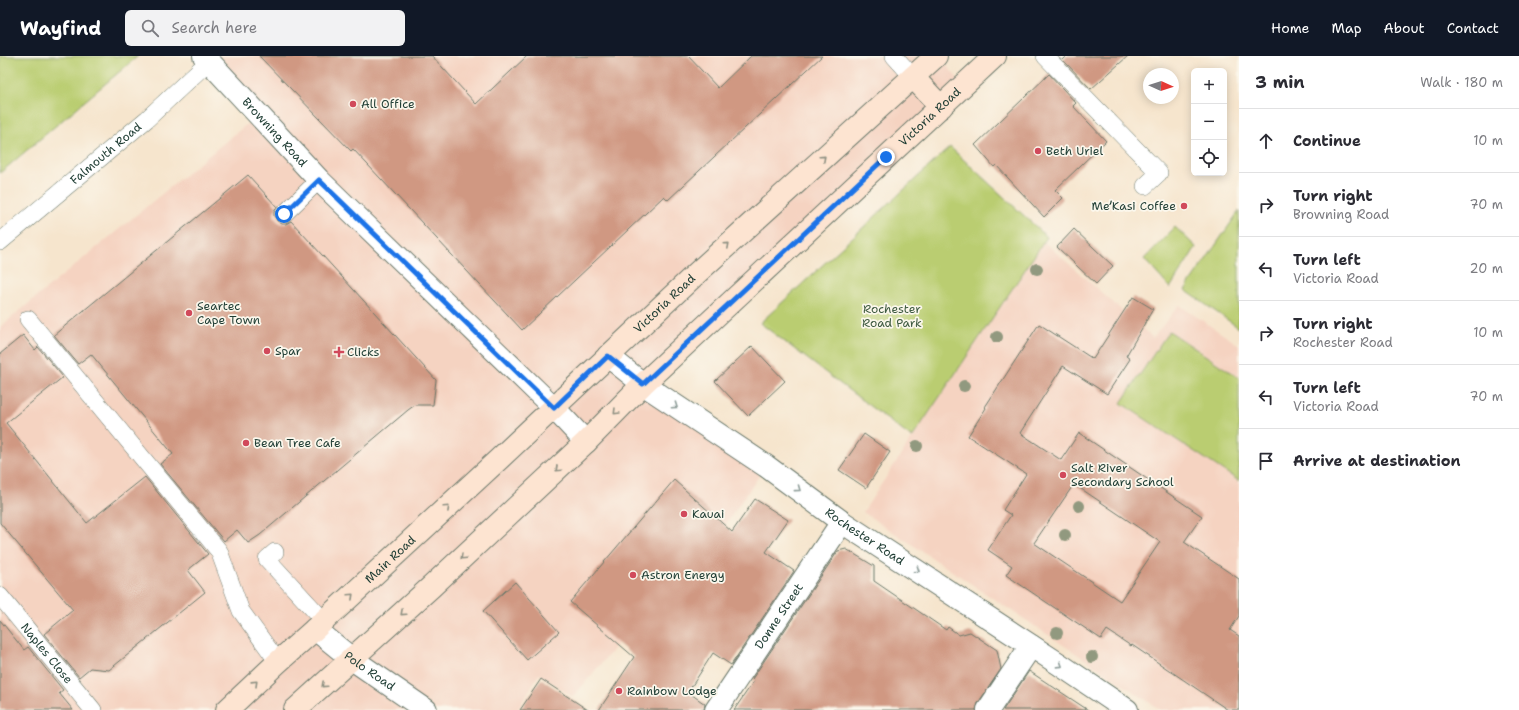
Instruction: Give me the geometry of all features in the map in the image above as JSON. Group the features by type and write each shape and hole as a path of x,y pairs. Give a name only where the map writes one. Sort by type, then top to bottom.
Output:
{"main road":[{"name":"Victoria Road","path":"554,408 698,272 936,56"},
{"name":"Victoria Road","path":"586,442 643,384 995,56"},
{"path":"913,77 941,107"},
{"name":"Main Road","path":"227,710 554,408"},
{"path":"295,710 586,442"}],"street":[{"name":"Browning Road","path":"206,58 319,180 554,408 586,442"},
{"name":"Rochester Road","path":"608,356 643,384 766,466 842,522 1127,710"},
{"name":"Donne Street","path":"716,710 842,522"},
{"name":"Polo Road","path":"320,625 352,659 426,710"},
{"path":"988,710 1031,646"}],"lane":[{"path":"894,56 913,77"},
{"path":"1045,56 1158,173 1145,186"},
{"name":"Falmouth Road","path":"0,242 147,119 206,58"},
{"path":"284,214 319,180"},
{"path":"28,319 219,551 241,611 278,662"},
{"path":"275,552 267,558 320,625"},
{"name":"Naples Close","path":"0,596 93,710"}],"shaded area":[{"path":"204,56 939,56 963,85 643,384 766,466 654,627 641,616 573,697 539,674 517,710 0,710 0,327 258,115"},
{"name":"Salt River Secondary School","path":"1043,241 1153,338 1179,305 1239,345 1239,710 1161,710 863,512"}],"green space":[{"path":"0,56 138,56 0,173"},
{"name":"Rochester Road Park","path":"950,147 1047,237 912,438 760,323"},
{"path":"1239,211 1239,328 1185,290"},
{"path":"1175,227 1196,247 1170,288 1144,259"},
{"path":"1169,331 1239,378 1239,481 1121,403"}],"building":[{"path":"259,56 432,56 476,104 527,56 688,56 718,88 751,56 822,56 668,200 664,196 522,330 353,149 351,151"},
{"path":"1067,56 1128,56 1091,89 1063,60"},
{"name":"Beth Uriel","path":"1049,74 1076,103 1073,106 1106,141 1055,190 1063,198 1044,217 996,165 994,167 975,145"},
{"path":"248,175 277,207 274,212 274,216 277,221 282,224 286,224 291,221 436,380 433,405 415,405 408,410 260,535 248,543 237,530 224,541 160,464 173,454 91,354 78,364 54,335"},
{"path":"1074,229 1113,266 1096,284 1057,247"},
{"path":"1133,297 1153,309 1126,356 1130,359 1107,394 1063,366 1020,433 1061,460 1079,433 1202,516 1184,542 1239,579 1239,616 1230,630 1239,636 1239,710 1228,710 1132,645 1131,646 1107,630 1101,639 1006,575 1012,566 988,550 1011,515 1003,510 1026,474 968,436 1039,324 1093,359","holes":["1074,484 1160,542 1120,601 1034,543"]},
{"path":"23,335 35,350 38,347 63,377 6,423 87,523 145,477 208,554 188,570 205,592 109,670 90,668 79,677 44,634 73,610 0,523 0,354"},
{"path":"752,346 785,381 748,416 715,381"},
{"path":"864,434 890,452 866,488 839,470"},
{"path":"674,480 732,532 755,499 788,520 766,552 794,571 731,665 713,653 688,692 705,704 704,710 599,710 634,657 570,602"},
{"path":"846,549 874,566 874,581 946,630 948,627 959,635 970,632 997,650 1001,669 978,703 976,710 734,710 754,681 752,679 838,551"},
{"path":"515,582 559,632 527,660 483,611"},
{"path":"0,620 24,650 28,647 63,690 59,693 73,710 0,710"},
{"path":"1029,671 1088,710 1003,710"},
{"path":"541,679 588,710 520,710"}],"place":[{"name":"All Office","path":"353,104"},
{"name":"Beth Uriel","path":"1038,151"},
{"name":"Me’Kasi Coffee","path":"1184,206"},
{"name":"Seartec Cape Town","path":"189,313"},
{"name":"Spar","path":"267,351"},
{"name":"Clicks","path":"339,352"},
{"name":"Bean Tree Cafe","path":"246,443"},
{"name":"Salt River Secondary School","path":"1063,475"},
{"name":"Kauai","path":"684,514"},
{"name":"Astron Energy","path":"633,575"},
{"name":"Rainbow Lodge","path":"619,691"}],"route":[{"path":"284,214 319,180 554,408 608,356 643,384 886,157"}]}
